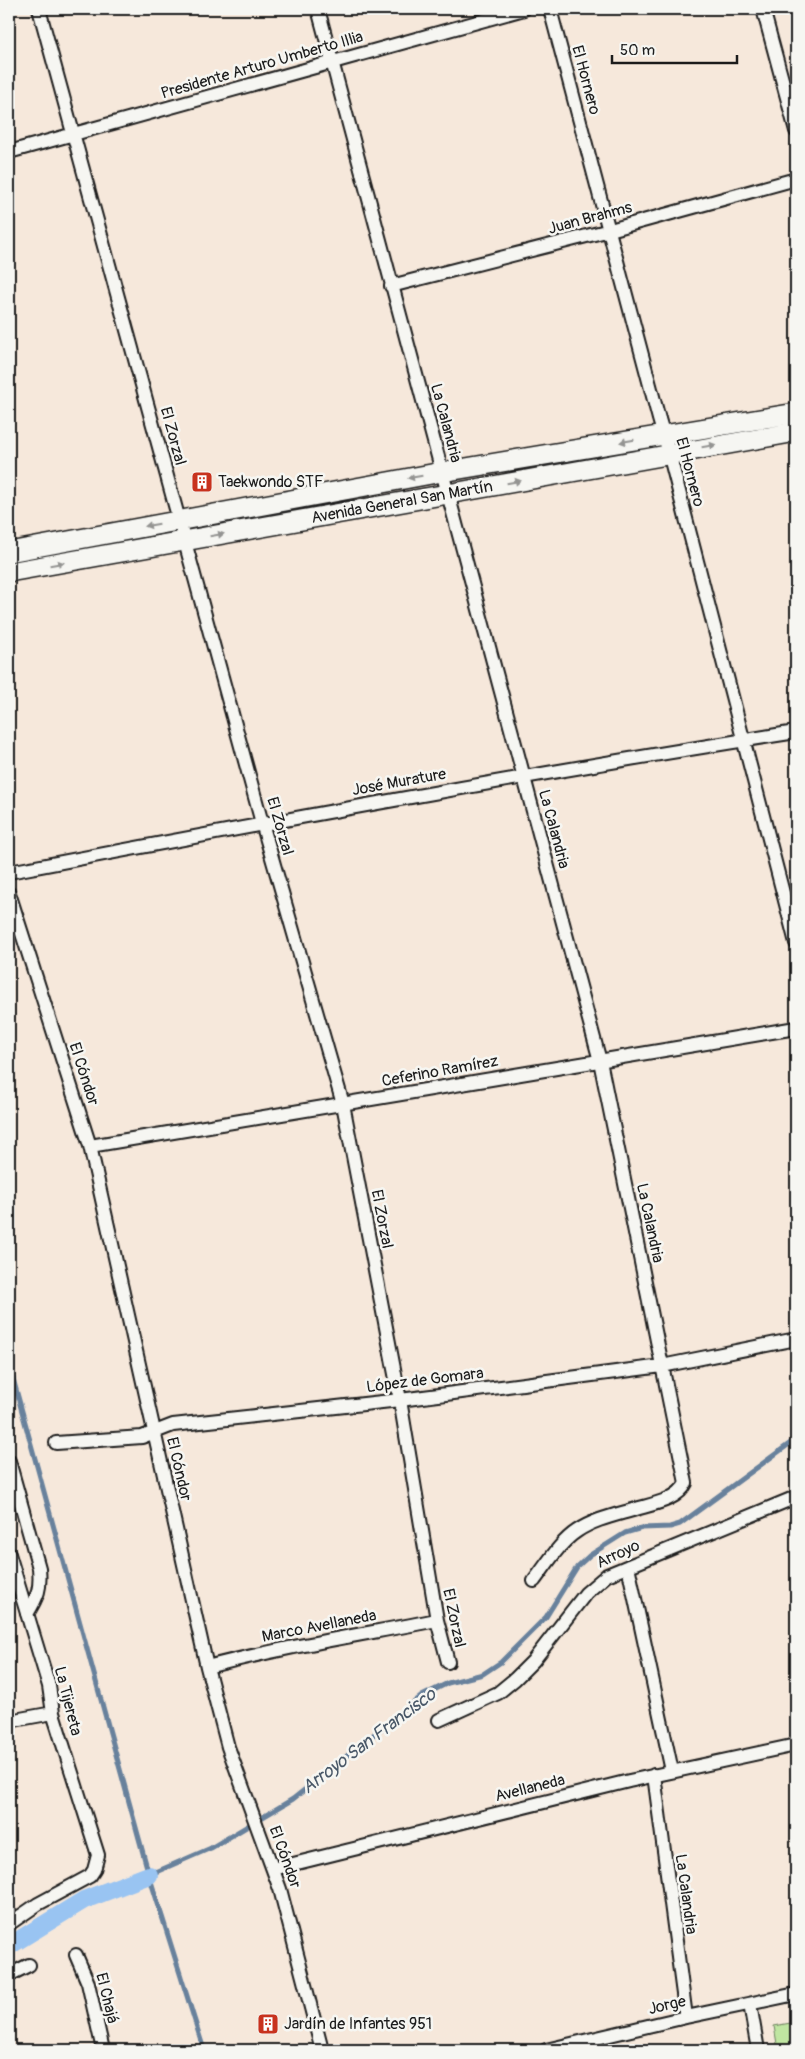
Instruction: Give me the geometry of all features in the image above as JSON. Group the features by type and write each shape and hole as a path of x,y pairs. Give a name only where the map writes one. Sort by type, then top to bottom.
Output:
{"main road":[{"name":"Avenida General San Martín","path":"9,552 442,472 796,413"},
{"name":"Avenida General San Martín","path":"9,572 669,453 796,432"}],"street":[{"name":"El Zorzal","path":"39,9 262,823 343,1104 400,1400 437,1620 448,1662"},
{"name":"La Calandria","path":"318,9 600,1061 686,1483 682,1490 672,1497 607,1517 578,1530 569,1537 534,1581"},
{"name":"Presidente Arturo Umberto Illia","path":"9,152 524,9"},
{"name":"El Hornero","path":"550,9 669,453 796,944"},
{"path":"763,9 796,130"},
{"name":"Juan Brahms","path":"391,286 610,230 796,179"},
{"name":"José Murature","path":"9,872 262,823 523,776 796,732"},
{"name":"El Cóndor","path":"9,893 90,1146 207,1667 228,1747 242,1790 274,1869 322,2050"},
{"name":"Ceferino Ramírez","path":"90,1146 796,1028"},
{"name":"López de Gomara","path":"56,1443 142,1437 173,1425 400,1400 662,1366 796,1339"},
{"path":"9,1462 41,1584 36,1599 27,1614"},
{"name":"Arroyo","path":"439,1720 498,1693 533,1661 586,1593 607,1575 796,1497"},
{"name":"La Tijereta","path":"9,1554 49,1686 53,1713 98,1855 94,1870 90,1876 38,1904 9,1924"},
{"path":"628,1566 672,1772"},
{"name":"Marco Avellaneda","path":"207,1667 254,1654 437,1620"},
{"path":"9,1721 53,1713"},
{"name":"Avellaneda","path":"274,1869 654,1775 796,1745"},
{"name":"La Calandria","path":"654,1775 686,2017"},
{"name":"El Chajá","path":"76,1955 88,1983 103,2050"},
{"path":"9,1975 28,1965"},
{"name":"Jorge","path":"546,2050 686,2017 796,1994"},
{"path":"750,2004 758,2050"}],"green space":[{"path":"796,2022 796,2050 778,2050 774,2026"}],"waterway":[{"path":"9,1364 149,1875 204,2050"},
{"name":"Arroyo San Francisco","path":"149,1875 211,1848 293,1799 422,1696 448,1683 483,1674 501,1662 546,1617 577,1567 590,1555 625,1533 642,1528 670,1527 680,1524 796,1439"},
{"name":"Arroyo San Francisco","path":"9,1946 84,1900 149,1875"}],"place":[{"name":"Taekwondo STF","path":"202,482"},
{"name":"Jardín de Infantes 951","path":"268,2024"}]}
